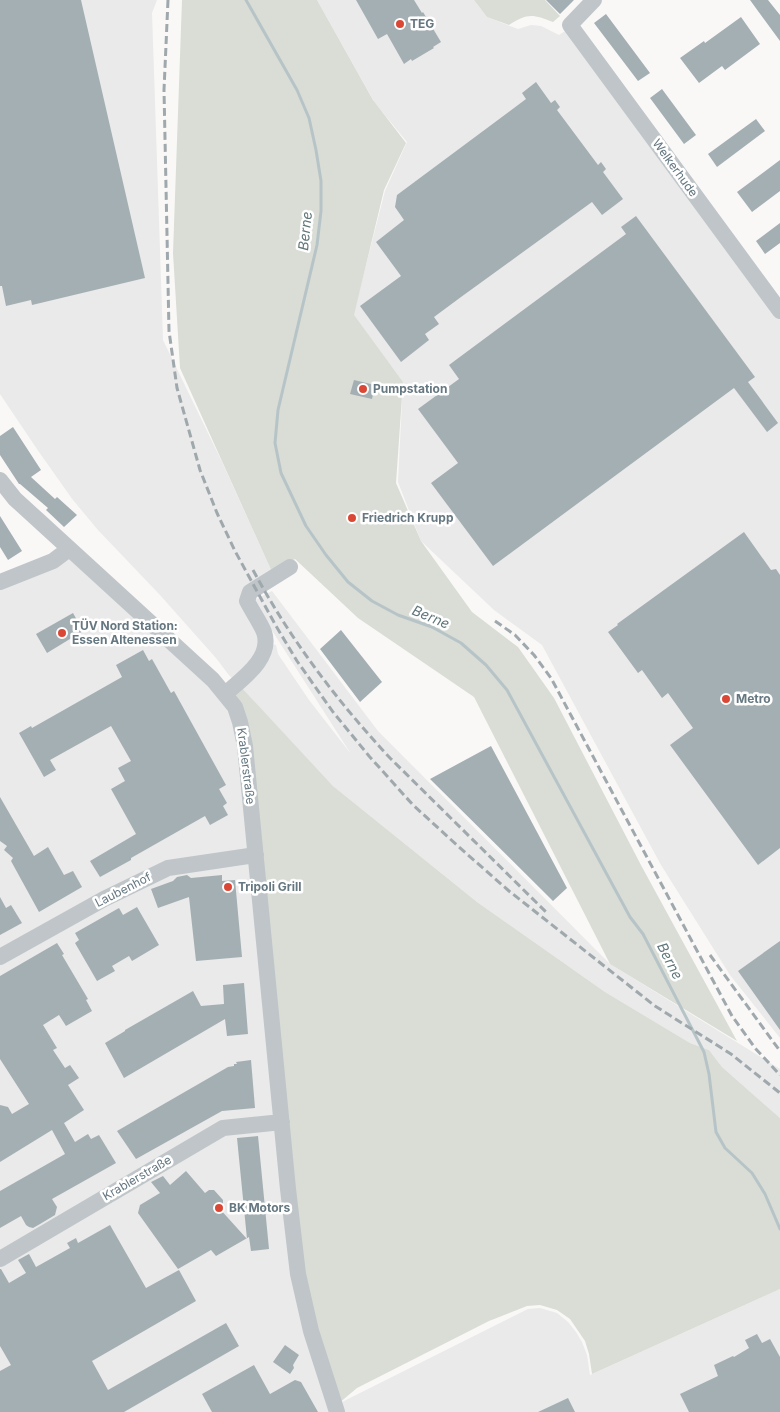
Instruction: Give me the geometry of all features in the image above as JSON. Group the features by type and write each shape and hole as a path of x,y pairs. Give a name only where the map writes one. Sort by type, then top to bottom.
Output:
{"street":[{"name":"Welkerhude","path":"594,0 570,25 780,311"},
{"name":"Krablerstraße","path":"0,480 15,498 69,549 196,663 235,707 244,739 298,1274 311,1331 337,1412"},
{"path":"0,582 54,561 69,549"},
{"path":"225,694 255,667 266,643 264,632 248,601 250,592 290,567"},
{"name":"Laubenhof","path":"0,957 108,897 168,868 256,855"},
{"name":"Krablerstraße","path":"0,1259 223,1128 282,1122"}],"shaded area":[{"path":"0,0 157,0 152,13 163,340 222,462 272,572 248,589 269,643 276,645 278,654 309,700 351,754 253,601 272,591 378,731 610,964 780,1069 780,1118 722,1067 709,1050 690,1043 605,992 477,902 333,786 228,674 160,595 98,530 73,500 39,452 0,394"},
{"path":"182,0 317,0 373,100 406,143 384,190 354,315 403,382 396,483 421,541 472,612 518,647 554,698 642,867 737,1041 610,964 474,697 358,618 295,559 272,572 180,368 173,253"},
{"path":"317,0 474,0 487,17 518,29 531,25 541,26 559,35 570,28 780,315 780,1038 730,975 661,865 542,645 494,610 421,541 398,482 403,382 353,316 385,191 407,142 375,103"},
{"path":"474,0 545,0 560,16 553,22 540,17 530,16 521,18 509,25 487,17"},
{"path":"71,552 233,708 335,1412 0,1412 0,586"},
{"path":"240,686 333,786 477,902 605,992 690,1043 709,1050 722,1067 780,1118 780,1289 592,1374 585,1341 570,1319 557,1310 540,1305 527,1306 489,1321 357,1388 338,1404 304,1276 231,695"},
{"path":"780,1289 780,1412 341,1412 338,1404 528,1309 540,1308 557,1313 568,1322 582,1342 587,1355 590,1375"}],"building":[{"path":"0,0 81,0 145,278 32,305 31,300 6,306 2,286 0,286"},
{"name":"TEG","path":"356,0 414,0 441,42 434,48 404,64 387,34 378,39"},
{"path":"546,0 574,0 560,14"},
{"path":"750,0 768,0 780,15 780,41"},
{"path":"606,14 650,73 638,81 594,23"},
{"path":"741,17 760,44 725,70 722,66 699,83 680,58"},
{"path":"536,82 551,103 555,100 560,107 557,110 598,165 601,162 606,169 603,172 623,199 602,215 592,202 461,297 434,317 439,324 425,334 429,340 401,362 360,306 401,276 376,242 404,220 395,207 397,195 526,99 522,93"},
{"path":"662,89 696,135 684,144 650,98"},
{"path":"756,119 765,131 717,167 708,154"},
{"path":"780,160 780,191 752,212 737,192"},
{"path":"636,216 755,377 748,382 778,423 767,432 734,388 493,566 431,483 458,463 418,409 459,379 449,365 626,234 621,227"},
{"path":"780,223 780,243 765,254 756,241"},
{"name":"Pumpstation","path":"354,380 375,385 372,399 350,394"},
{"path":"13,427 41,470 31,477 55,499 57,497 77,515 64,527 46,510 48,508 19,484 0,455 0,436"},
{"path":"0,516 22,551 8,560 0,547"},
{"name":"Metro","path":"744,532 771,570 776,569 780,575 780,848 758,865 670,745 693,728 668,693 662,698 642,670 638,673 608,632"},
{"name":"TÜV Nord Station: Essen Altenessen","path":"73,613 83,631 47,653 36,634"},
{"path":"341,630 382,682 360,702 320,649"},
{"path":"143,650 149,661 152,659 171,693 174,691 226,785 219,789 227,803 223,806 228,815 210,825 205,816 100,877 90,861 136,834 111,789 125,781 118,768 131,761 111,726 50,760 56,770 44,777 19,733 31,726 32,728 122,677 116,665"},
{"path":"491,746 567,888 553,901 430,779"},
{"path":"0,797 34,856 48,847 64,875 73,871 82,887 39,912 11,861 13,858 4,850 7,846 0,841"},
{"path":"187,875 191,878 222,875 222,881 235,880 242,957 196,961 189,897 158,908 151,889 173,881 177,877"},
{"path":"0,897 6,908 11,905 22,923 0,935"},
{"path":"137,907 159,945 132,961 129,956 112,966 115,971 97,981 75,943 79,940 75,933 119,908 123,915"},
{"path":"780,941 780,1030 738,971"},
{"path":"57,943 88,999 86,1000 92,1011 66,1026 59,1015 43,1025 57,1048 53,1050 65,1068 70,1065 79,1078 68,1085 84,1110 64,1123 75,1142 88,1134 91,1139 99,1135 116,1163 52,1199 57,1207 55,1215 33,1228 26,1225 21,1216 0,1228 0,1191 65,1154 52,1130 0,1162 0,1105 8,1107 12,1114 29,1104 0,1059 0,976"},
{"path":"244,983 248,1034 227,1036 225,1019 124,1078 105,1043 193,991 201,1006 224,1004 223,985"},
{"path":"251,1060 255,1108 222,1111 136,1159 117,1131 228,1067 234,1066 234,1064 237,1064 236,1062"},
{"path":"258,1136 269,1249 251,1251 249,1237 247,1238 237,1138"},
{"path":"186,1171 205,1193 209,1190 214,1190 223,1200 223,1205 219,1208 246,1238 216,1256 211,1250 178,1269 138,1213 140,1205 160,1193 151,1182 163,1176 170,1185"},
{"path":"110,1225 146,1288 179,1270 196,1301 92,1361 108,1390 226,1323 239,1346 124,1412 0,1412 0,1371 11,1365 0,1346 0,1269 9,1283 26,1273 18,1260 29,1254 36,1267 70,1248 67,1243 76,1238 78,1243"},
{"path":"757,1334 762,1343 770,1339 780,1357 780,1412 689,1412 680,1394 718,1376 714,1365 734,1357 749,1348 745,1340"},
{"path":"285,1345 299,1355 290,1374 273,1362"},
{"path":"254,1365 270,1394 295,1380 301,1382 318,1412 212,1412 202,1394"},
{"path":"568,1398 575,1412 538,1412"}],"waterway":[{"name":"Berne","path":"246,0 297,90 309,118 321,181 321,211 317,245 278,410 275,443 281,473 306,526 348,582 372,601 398,615 432,627 461,643 486,665 507,690 630,917 643,934 704,1052 709,1074 716,1132 725,1148 752,1173 765,1194 780,1229"}],"railway":[{"path":"168,0 164,90 169,331 177,388 200,470 217,513 235,551 276,626 297,661 333,712 413,805 509,891 655,1006 731,1054 780,1093"},
{"path":"253,570 267,596 299,645 351,714 390,758 546,912"},
{"path":"495,621 515,635 534,655 551,678 732,1016 755,1048 780,1075"},
{"path":"710,955 780,1051"}],"place":[{"name":"TEG","path":"400,24"},
{"name":"Pumpstation","path":"363,389"},
{"name":"Friedrich Krupp","path":"352,518"},
{"name":"TÜV Nord Station: Essen Altenessen","path":"62,633"},
{"name":"Metro","path":"726,699"},
{"name":"Tripoli Grill","path":"228,887"},
{"name":"BK Motors","path":"219,1208"}]}
